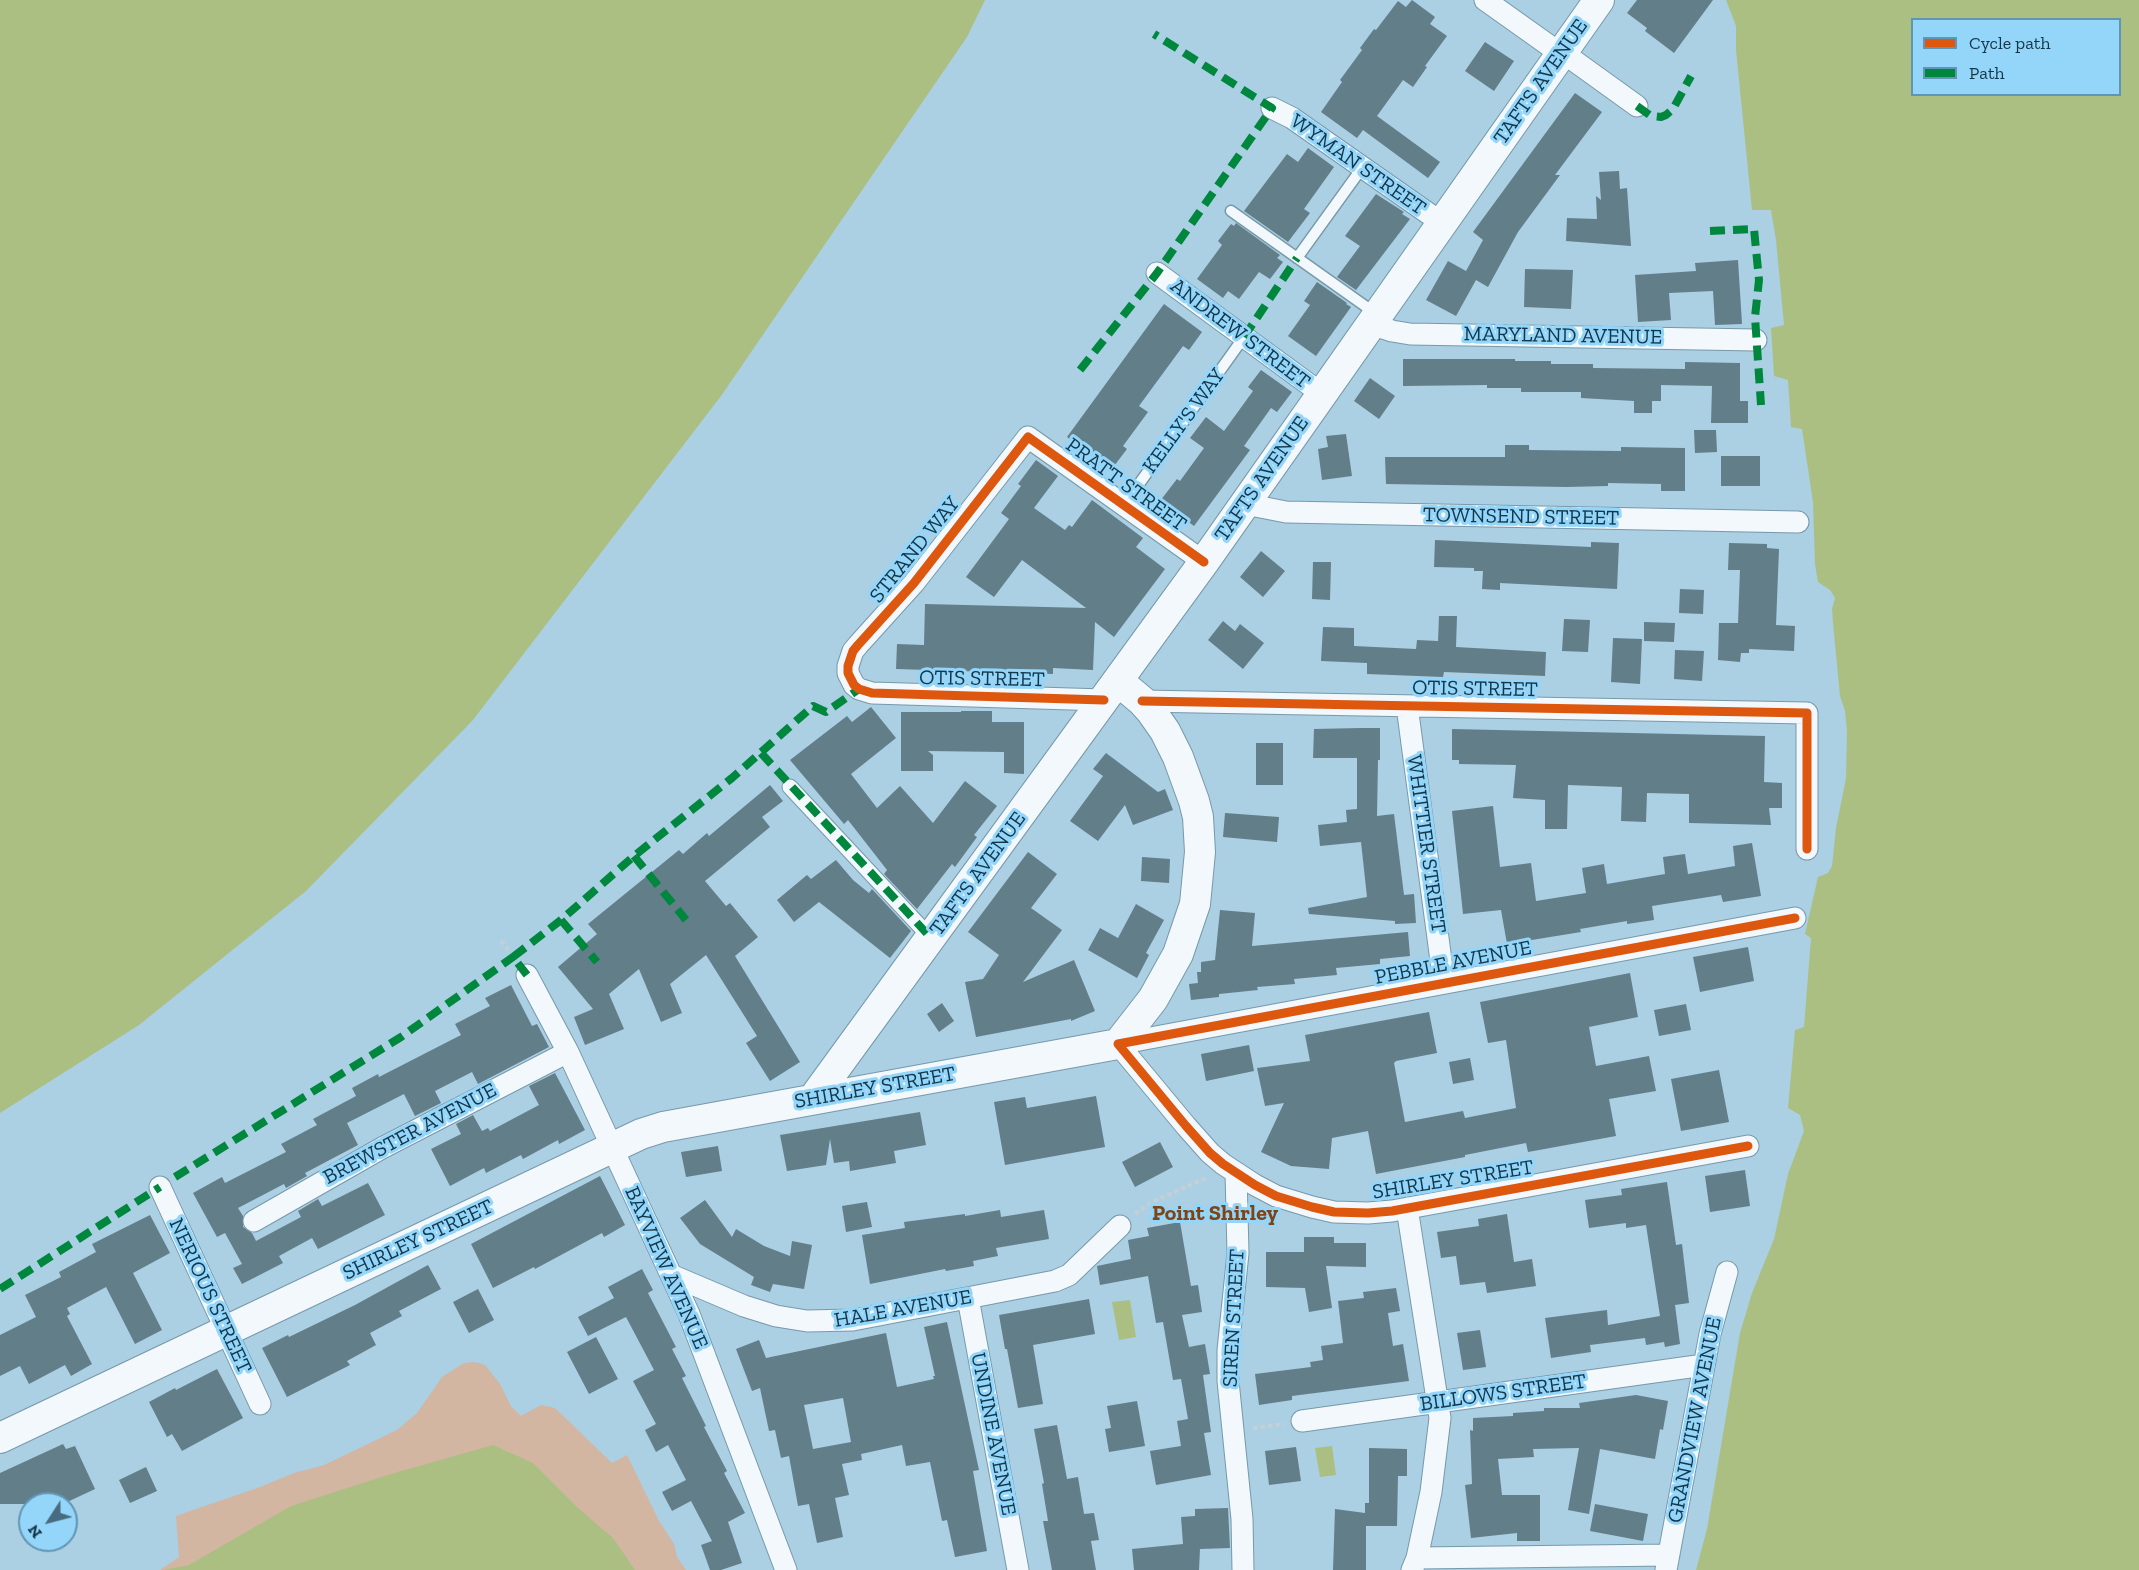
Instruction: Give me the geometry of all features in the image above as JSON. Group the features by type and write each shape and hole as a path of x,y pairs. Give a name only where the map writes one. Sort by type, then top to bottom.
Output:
{"main road":[{"name":"TAFTS AVENUE","path":"813,1100 1204,562 1599,0"},
{"path":"1111,691 1142,701 1165,731 1190,785 1198,817 1200,869 1190,922 1171,969 1153,999 1118,1044"},
{"name":"SHIRLEY STREET","path":"0,1438 611,1147 655,1129 1118,1044"}],"street":[{"path":"1485,0 1637,106"},
{"name":"WYMAN STREET","path":"1272,108 1292,118 1442,223"},
{"name":"ANDREW STREET","path":"1157,273 1322,394"},
{"name":"MARYLAND AVENUE","path":"1374,320 1392,331 1410,334 1756,340"},
{"name":"PRATT STREET","path":"1028,437 1204,562"},
{"name":"STRAND WAY","path":"859,689 851,680 849,673 853,651 914,583 1028,437"},
{"name":"TOWNSEND STREET","path":"1245,504 1287,512 1798,522"},
{"name":"OTIS STREET","path":"859,689 872,693 896,695 1111,691"},
{"name":"OTIS STREET","path":"1142,701 1807,713 1807,849"},
{"name":"WHITTIER STREET","path":"1407,706 1444,983"},
{"path":"790,787 931,938"},
{"name":"PEBBLE AVENUE","path":"1118,1044 1795,918"},
{"name":"BAYVIEW AVENUE","path":"527,975 568,1052 702,1346 786,1570"},
{"name":"SHIRLEY STREET","path":"1118,1044 1203,1146 1236,1173 1276,1196 1317,1208 1357,1213 1407,1208 1748,1146"},
{"name":"BREWSTER AVENUE","path":"255,1221 382,1148 568,1052"},
{"name":"SIREN STREET","path":"1236,1173 1238,1253 1228,1374 1242,1519 1243,1570"},
{"name":"NERIOUS STREET","path":"160,1187 260,1404"},
{"path":"1407,1208 1440,1418 1434,1472 1414,1564 1668,1563"},
{"name":"HALE AVENUE","path":"671,1275 762,1312 807,1322 853,1320 1062,1279 1120,1226"},
{"name":"GRANDVIEW AVENUE","path":"1668,1563 1704,1365 1715,1311 1727,1272"},
{"name":"UNDINE AVENUE","path":"968,1298 1018,1570"},
{"name":"BILLOWS STREET","path":"1302,1421 1704,1365"}],"lane":[{"path":"1297,258 1362,168"},
{"path":"1231,211 1297,258 1374,320"},
{"name":"KELLY'S WAY","path":"1124,506 1244,337"}],"path":[{"path":"501,941 508,950"},
{"path":"1120,1226 1147,1205 1204,1179"},
{"path":"1247,1428 1270,1425"}],"shaded area":[{"path":"0,0 985,0 967,37 721,396 473,720 306,891 139,1025 0,1113"},
{"path":"1726,0 2139,0 2139,1570 1696,1570 1707,1529 1740,1333 1752,1293 1774,1239 1788,1174 1804,1131 1800,1115 1788,1108 1795,1030 1804,1027 1811,938 1805,934 1818,877 1828,873 1832,866 1836,828 1846,778 1847,731 1845,711 1840,696 1833,623 1832,609 1835,598 1830,590 1818,582 1815,564 1813,502 1802,429 1791,427 1788,380 1774,376 1771,328 1784,325 1776,240 1771,210 1752,210 1736,50 1736,26"},
{"path":"1130,1300 1136,1337 1119,1340 1112,1302"},
{"path":"475,1362 485,1365 500,1384 511,1406 521,1416 541,1405 555,1408 612,1463 627,1455 659,1521 674,1544 677,1557 686,1570 160,1570 179,1557 176,1516 294,1473 324,1465 397,1430 417,1413 442,1377 464,1363"},
{"path":"493,1445 533,1463 578,1508 613,1538 635,1570 163,1570 189,1565 291,1506"},
{"path":"1332,1446 1336,1475 1320,1477 1315,1448"}],"building":[{"path":"1412,0 1435,17 1430,24 1447,36 1413,87 1403,80 1377,116 1440,162 1428,178 1363,130 1357,138 1321,112 1374,29 1376,30 1398,1 1406,7"},
{"path":"1637,0 1713,0 1674,53 1645,31 1647,28 1627,13"},
{"path":"1485,42 1514,61 1494,91 1465,71"},
{"path":"1575,93 1602,112 1555,175 1560,175 1518,232 1488,287 1476,280 1456,316 1426,300 1448,261 1466,271 1483,240 1473,232"},
{"path":"1308,148 1334,167 1304,209 1310,213 1288,242 1244,211 1287,154 1298,162"},
{"path":"1619,171 1620,189 1627,188 1631,246 1566,241 1567,218 1597,219 1596,196 1601,200 1599,172"},
{"path":"1376,194 1404,212 1402,214 1410,219 1356,290 1337,277 1360,246 1345,236"},
{"path":"1236,223 1280,255 1277,258 1283,262 1270,279 1259,272 1239,299 1228,291 1223,298 1197,279 1222,245 1218,241 1231,224 1234,226"},
{"path":"1738,260 1742,324 1715,325 1713,291 1669,293 1671,320 1638,322 1635,275 1696,271 1695,263"},
{"path":"1525,269 1573,270 1571,309 1524,307"},
{"path":"1317,282 1351,307 1316,356 1288,336 1310,305 1304,301"},
{"path":"1164,304 1202,332 1189,350 1183,346 1139,406 1148,412 1123,446 1127,449 1111,470 1067,437"},
{"path":"1403,359 1515,359 1515,361 1551,361 1551,364 1593,364 1593,368 1685,369 1685,362 1740,363 1740,401 1748,401 1748,423 1711,423 1712,386 1661,385 1661,401 1652,401 1652,413 1634,413 1634,401 1581,398 1581,392 1521,392 1521,388 1487,388 1487,385 1403,386"},
{"path":"1261,370 1292,392 1277,412 1271,408 1244,446 1250,450 1194,526 1160,501 1177,479 1180,481 1204,448 1190,438 1206,417 1224,431 1253,391 1248,387"},
{"path":"1370,378 1395,396 1379,419 1354,401"},
{"path":"1694,430 1716,430 1717,452 1695,453"},
{"path":"1346,434 1352,476 1322,480 1318,449 1328,447 1326,436"},
{"path":"1505,445 1529,445 1529,450 1621,451 1621,447 1685,448 1685,491 1661,491 1661,484 1608,483 1608,486 1566,487 1386,484 1385,457 1505,457"},
{"path":"1721,456 1760,456 1760,486 1721,486"},
{"path":"1036,460 1058,476 1034,508 1065,530 1069,525 1072,527 1092,500 1143,538 1136,547 1165,569 1114,637 1095,622 1093,670 1053,668 1053,674 896,669 897,644 924,645 925,604 1086,608 1022,560 994,597 966,577 1009,519 1001,513 1021,486 1018,484"},
{"path":"1435,540 1591,547 1591,542 1619,543 1617,589 1500,583 1500,590 1482,589 1483,571 1474,571 1474,568 1434,567"},
{"path":"1729,543 1767,544 1767,548 1779,549 1776,625 1795,626 1794,651 1749,649 1749,653 1741,653 1740,662 1718,660 1719,623 1738,623 1740,570 1728,570"},
{"path":"1261,551 1285,571 1263,597 1240,577"},
{"path":"1313,562 1331,562 1330,600 1312,599"},
{"path":"1680,589 1704,590 1703,614 1679,613"},
{"path":"1439,616 1457,616 1456,647 1546,652 1545,676 1444,672 1443,677 1367,674 1367,663 1321,661 1323,627 1354,628 1354,646 1416,649 1417,640 1438,641"},
{"path":"1564,619 1590,620 1588,652 1562,651"},
{"path":"1223,621 1235,631 1240,624 1264,643 1243,669 1208,640"},
{"path":"1644,622 1675,623 1674,642 1644,641"},
{"path":"1613,638 1642,639 1640,684 1611,682"},
{"path":"1675,650 1704,651 1702,681 1674,679"},
{"path":"871,707 896,738 851,774 877,808 900,786 933,823 965,781 997,806 974,835 977,837 955,867 952,864 917,909 884,874 887,870 848,820 844,824 790,760 847,716 852,722"},
{"path":"992,711 992,722 1024,722 1024,774 1004,773 1004,752 928,751 933,755 933,771 901,771 901,712"},
{"path":"1380,728 1377,816 1394,814 1404,895 1414,894 1416,923 1395,924 1395,921 1309,914 1308,908 1367,897 1361,842 1320,846 1318,825 1347,822 1346,810 1357,809 1357,758 1313,758 1314,729"},
{"path":"1452,729 1765,736 1764,782 1782,783 1782,808 1769,808 1771,825 1689,823 1689,794 1647,793 1646,822 1621,821 1622,787 1568,785 1567,829 1545,829 1545,800 1513,798 1516,765 1459,764 1459,760 1452,760"},
{"path":"1256,743 1283,743 1283,785 1256,785"},
{"path":"1106,753 1158,792 1165,789 1173,810 1133,825 1125,805 1098,841 1070,821 1103,776 1093,769"},
{"path":"770,785 783,801 762,817 770,827 705,881 726,906 730,903 758,937 735,956 800,1062 770,1081 746,1043 757,1036 706,955 670,984 682,1013 661,1022 639,969 609,994 624,1029 585,1045 574,1017 593,1009 558,967 597,934 588,924 679,850 683,854 707,833 709,836"},
{"path":"1493,806 1500,867 1531,863 1536,901 1586,893 1582,868 1604,864 1607,884 1665,874 1663,857 1685,854 1688,874 1735,866 1733,846 1752,843 1761,896 1723,902 1721,895 1652,906 1654,920 1627,924 1627,921 1580,929 1581,932 1507,944 1501,910 1463,914 1452,811"},
{"path":"1225,813 1279,817 1277,842 1223,837"},
{"path":"1028,852 1057,874 1031,908 1062,930 1023,982 1074,960 1095,1011 1071,1021 1071,1019 976,1037 965,982 983,979 999,955 968,932"},
{"path":"1142,857 1170,859 1169,883 1141,881"},
{"path":"836,860 853,880 869,893 872,889 911,931 890,958 819,902 794,922 777,900 807,875 811,879"},
{"path":"1136,904 1164,920 1146,953 1149,955 1137,978 1088,950 1100,928 1118,938"},
{"path":"1220,910 1255,913 1252,946 1408,932 1410,956 1380,959 1380,964 1336,968 1337,975 1294,979 1295,984 1257,987 1258,990 1219,994 1219,997 1191,1000 1189,984 1198,983 1197,972 1201,972 1201,962 1215,960"},
{"path":"1748,947 1754,981 1700,992 1693,957"},
{"path":"1630,973 1638,1017 1589,1027 1596,1066 1649,1056 1656,1091 1609,1099 1616,1136 1528,1152 1526,1143 1376,1174 1368,1131 1332,1138 1329,1169 1291,1166 1261,1152 1284,1103 1265,1106 1257,1068 1310,1061 1305,1035 1429,1012 1437,1053 1394,1063 1405,1122 1463,1111 1465,1118 1516,1108 1506,1040 1488,1043 1480,1002"},
{"path":"511,985 532,1026 537,1024 549,1047 478,1084 472,1072 435,1091 441,1103 415,1116 404,1094 347,1123 358,1145 305,1173 307,1176 286,1188 284,1184 238,1208 243,1216 243,1227 252,1233 256,1241 301,1217 298,1211 318,1199 322,1206 368,1183 385,1215 318,1249 312,1238 279,1256 283,1263 242,1284 233,1268 242,1264 225,1233 217,1237 193,1193 222,1177 225,1183 286,1152 281,1144 317,1125 313,1119 356,1096 352,1088 378,1074 379,1077 461,1035 455,1024 490,1006 485,998"},
{"path":"942,1003 954,1021 939,1032 927,1014"},
{"path":"1686,1004 1691,1030 1659,1036 1654,1010"},
{"path":"1249,1045 1254,1071 1206,1081 1201,1054"},
{"path":"1470,1058 1474,1080 1453,1084 1449,1062"},
{"path":"1719,1070 1729,1122 1681,1131 1671,1079"},
{"path":"555,1073 585,1130 559,1144 558,1140 523,1159 521,1155 486,1173 484,1168 450,1186 431,1149 461,1134 456,1124 473,1115 482,1131 488,1128 490,1131 539,1105 529,1086"},
{"path":"1096,1096 1105,1147 1005,1165 994,1102 1025,1097 1027,1108"},
{"path":"920,1112 926,1145 894,1151 896,1163 850,1171 849,1161 834,1163 830,1139 826,1165 787,1171 780,1135"},
{"path":"1160,1142 1173,1167 1135,1187 1122,1162"},
{"path":"718,1146 722,1171 686,1177 681,1152"},
{"path":"1745,1170 1750,1206 1710,1212 1705,1176"},
{"path":"600,1176 625,1225 604,1237 602,1233 535,1269 534,1267 493,1288 471,1244"},
{"path":"1667,1182 1676,1245 1682,1244 1689,1303 1675,1305 1680,1344 1665,1347 1664,1342 1646,1345 1645,1338 1590,1345 1591,1352 1551,1358 1545,1318 1607,1310 1608,1325 1660,1316 1646,1225 1626,1228 1626,1223 1589,1228 1585,1200 1622,1195 1621,1189"},
{"path":"705,1200 732,1237 736,1229 764,1246 790,1256 792,1241 812,1245 804,1289 773,1284 770,1292 751,1285 754,1277 700,1244 680,1218"},
{"path":"867,1202 872,1227 846,1232 842,1206"},
{"path":"1000,1210 1001,1217 1044,1210 1049,1239 996,1248 998,1256 973,1261 974,1266 946,1271 945,1269 870,1284 862,1235 905,1228 904,1222"},
{"path":"1507,1214 1514,1262 1532,1259 1536,1286 1487,1293 1485,1282 1460,1285 1456,1256 1441,1258 1437,1232 1479,1226 1478,1219"},
{"path":"150,1215 170,1253 133,1273 162,1330 135,1344 106,1287 67,1308 70,1314 67,1316 92,1364 71,1376 65,1365 29,1384 20,1366 0,1376 0,1335 36,1317 25,1295 61,1277 59,1272 96,1252 92,1244"},
{"path":"1180,1222 1191,1286 1198,1285 1202,1312 1182,1315 1189,1347 1205,1344 1210,1374 1203,1375 1211,1432 1204,1433 1211,1475 1156,1485 1150,1451 1181,1446 1177,1421 1188,1419 1181,1379 1173,1380 1163,1322 1156,1323 1148,1276 1100,1285 1097,1266 1131,1259 1128,1240 1149,1236 1147,1228"},
{"path":"1304,1237 1334,1237 1334,1243 1366,1243 1366,1267 1326,1266 1332,1308 1309,1312 1305,1288 1266,1287 1266,1252 1304,1252"},
{"path":"428,1265 441,1289 399,1311 402,1316 370,1333 376,1345 347,1361 350,1365 287,1397 262,1348 355,1305"},
{"path":"642,1269 653,1290 648,1293 676,1347 672,1349 686,1376 682,1378 727,1471 724,1473 745,1513 728,1522 742,1563 721,1570 710,1570 701,1545 712,1541 691,1501 672,1511 662,1492 686,1480 668,1445 656,1452 645,1430 656,1424 633,1381 654,1370 626,1317 588,1336 578,1317 614,1298 608,1287"},
{"path":"1396,1288 1400,1311 1388,1313 1393,1346 1403,1344 1409,1381 1292,1396 1292,1400 1259,1405 1255,1374 1311,1367 1310,1362 1323,1360 1321,1346 1343,1343 1338,1301 1364,1298 1363,1292"},
{"path":"478,1289 494,1320 469,1333 453,1302"},
{"path":"1089,1299 1095,1334 1033,1345 1043,1404 1018,1408 999,1315"},
{"path":"947,1322 979,1470 973,1471 987,1551 955,1557 947,1520 942,1521 930,1462 906,1466 902,1445 861,1454 862,1460 842,1464 849,1495 835,1498 843,1537 817,1543 809,1504 798,1506 789,1456 781,1458 775,1430 769,1431 760,1388 752,1391 736,1349 759,1340 766,1358 886,1333 897,1387 934,1379 924,1327","holes":["843,1398 851,1442 813,1449 804,1405"]},
{"path":"1480,1330 1486,1367 1463,1370 1457,1333"},
{"path":"596,1337 618,1379 589,1394 567,1352"},
{"path":"217,1369 243,1418 182,1451 172,1434 167,1437 149,1402"},
{"path":"1636,1395 1668,1401 1655,1459 1600,1449 1589,1514 1568,1510 1579,1448 1533,1449 1534,1457 1498,1459 1502,1495 1540,1495 1540,1541 1517,1541 1517,1533 1471,1538 1465,1485 1472,1484 1470,1430 1473,1431 1473,1418 1513,1416 1513,1413 1544,1411 1544,1408 1580,1408 1579,1403"},
{"path":"1137,1401 1145,1446 1109,1452 1105,1429 1111,1428 1107,1406"},
{"path":"1057,1425 1067,1479 1078,1477 1084,1514 1094,1513 1099,1540 1091,1541 1096,1570 1052,1570 1043,1521 1048,1521 1042,1484 1044,1483 1034,1429"},
{"path":"63,1444 66,1449 75,1446 95,1489 78,1497 78,1492 18,1492 18,1504 0,1504 0,1473"},
{"path":"1296,1447 1301,1481 1269,1485 1265,1451"},
{"path":"1369,1448 1407,1449 1407,1476 1398,1476 1397,1526 1366,1526 1366,1570 1333,1570 1335,1509 1365,1513 1365,1503 1369,1503"},
{"path":"146,1467 157,1491 130,1503 119,1480"},
{"path":"1595,1504 1648,1514 1643,1541 1590,1531"},
{"path":"1228,1508 1230,1548 1200,1549 1199,1570 1134,1570 1132,1549 1183,1544 1181,1517 1195,1516 1195,1509"}],"marked path":[{"path":"1080,370 1157,273 1272,108 1154,34"},
{"path":"1637,106 1651,116 1666,115 1673,109 1691,76"},
{"path":"1710,231 1754,229 1759,280 1755,317 1761,405"},
{"path":"1244,337 1297,258"},
{"path":"527,975 513,957 732,778 813,706 826,712 859,689"},
{"path":"761,753 931,938"},
{"path":"634,856 686,920"},
{"path":"561,920 597,962"},
{"path":"175,1177 401,1037 513,957 508,950"},
{"path":"0,1289 160,1187"}],"cycle path":[{"path":"1104,700 872,693 854,685 848,673 848,666 853,651 914,583 1028,437 1204,562"},
{"path":"1142,701 1807,713 1807,849"},
{"path":"1748,1146 1392,1211 1334,1212 1276,1196 1223,1164 1186,1126 1118,1044 1795,918"}],"district":[{"name":"Point Shirley","path":"1215,1214"}]}
